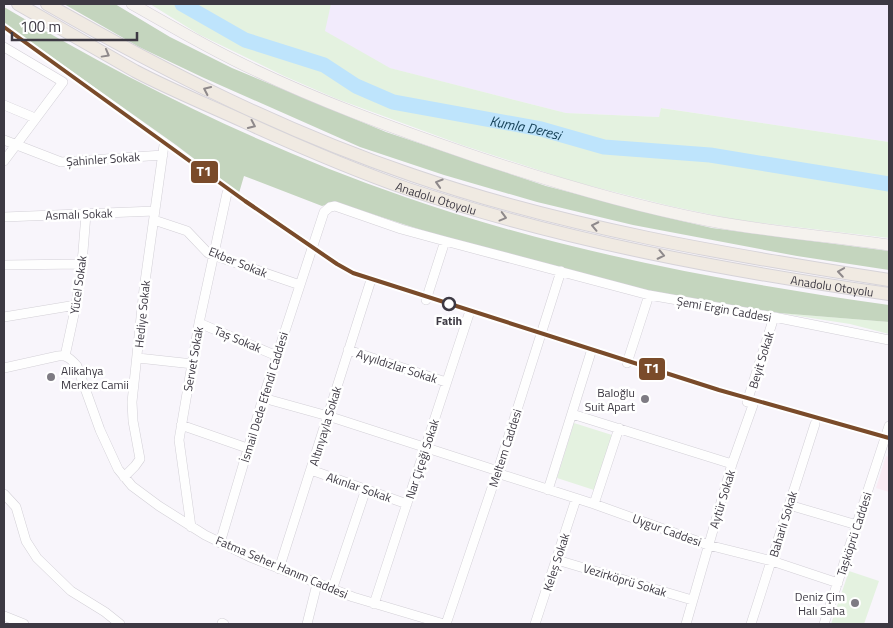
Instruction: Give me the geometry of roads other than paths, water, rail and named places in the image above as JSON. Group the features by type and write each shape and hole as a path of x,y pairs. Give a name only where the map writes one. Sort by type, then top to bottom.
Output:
{"highway":[{"name":"Anadolu Otoyolu","path":"18,4 136,71 202,104 316,153 406,188 497,216 624,247 772,276 889,294"},
{"name":"Anadolu Otoyolu","path":"48,4 101,35 198,86 290,128 413,175 489,199 581,223 721,252 889,280"}],"main road":[{"path":"132,4 198,42 236,61 336,105 409,134 540,178 593,193 708,220 889,245"}],"street":[{"path":"4,47 63,82 4,161"},
{"path":"4,105 35,118"},
{"name":"Şahinler Sokak","path":"4,140 61,162 164,150"},
{"name":"Hediye Sokak","path":"124,477 140,459 132,412 144,289 164,150"},
{"name":"Servet Sokak","path":"191,527 179,448 181,425 199,323 227,193"},
{"name":"İsmail Dede Efendi Caddesi","path":"220,543 247,448 324,212 330,207 335,206 401,229 445,241"},
{"name":"Asmalı Sokak","path":"4,217 155,211"},
{"name":"Yücel Sokak","path":"65,356 76,305 86,214"},
{"name":"Ekber Sokak","path":"154,220 186,232 208,253 300,285"},
{"path":"426,300 445,241"},
{"name":"Şemi Ergin Caddesi","path":"445,241 649,295 889,340"},
{"path":"4,266 82,264"},
{"name":"Meltem Caddesi","path":"443,624 498,472 561,271"},
{"name":"Altınyayla Sokak","path":"279,569 370,284"},
{"path":"627,363 649,295"},
{"path":"4,317 76,305"},
{"name":"Nar Çiçeği Sokak","path":"374,604 469,314"},
{"name":"Beyit Sokak","path":"750,403 774,317"},
{"name":"Taş Sokak","path":"199,323 277,356"},
{"name":"Ayyıldızlar Sokak","path":"348,350 446,382"},
{"path":"548,490 591,352"},
{"path":"4,368 65,356"},
{"name":"Fatma Seher Hanım Caddesi","path":"65,356 76,366 118,469 142,494 191,527 220,543 279,569 332,590 443,624"},
{"path":"138,358 193,364"},
{"name":"Uygur Caddesi","path":"263,398 328,416 425,447 708,545 772,561 838,583"},
{"name":"Aytür Sokak","path":"686,624 750,403"},
{"path":"572,414 732,464"},
{"name":"Baharlı Sokak","path":"751,624 815,424"},
{"path":"181,425 247,448"},
{"name":"Taşköprü Caddesi","path":"824,624 889,426"},
{"path":"594,504 619,428"},
{"name":"Akınlar Sokak","path":"311,470 407,504"},
{"path":"332,590 366,489"},
{"path":"4,494 16,506 26,541 37,558 71,591 105,612 120,624"},
{"name":"Keleş Sokak","path":"535,624 576,499"},
{"path":"789,505 858,525"},
{"name":"Vezirköprü Sokak","path":"557,560 692,600"},
{"path":"307,624 317,584"},
{"path":"4,616 24,624"}],"waterway":[{"name":"Kumla Deresi","path":"182,4 245,40 324,65 356,86 393,102 541,129 604,147 710,155 889,184"}],"place":[{"name":"Fatih","path":"449,304"},
{"name":"Alikahya Merkez Camii","path":"51,377"},
{"name":"Baloğlu Suit Apart","path":"645,399"},
{"name":"Deniz Çim Halı Saha","path":"855,603"}]}
